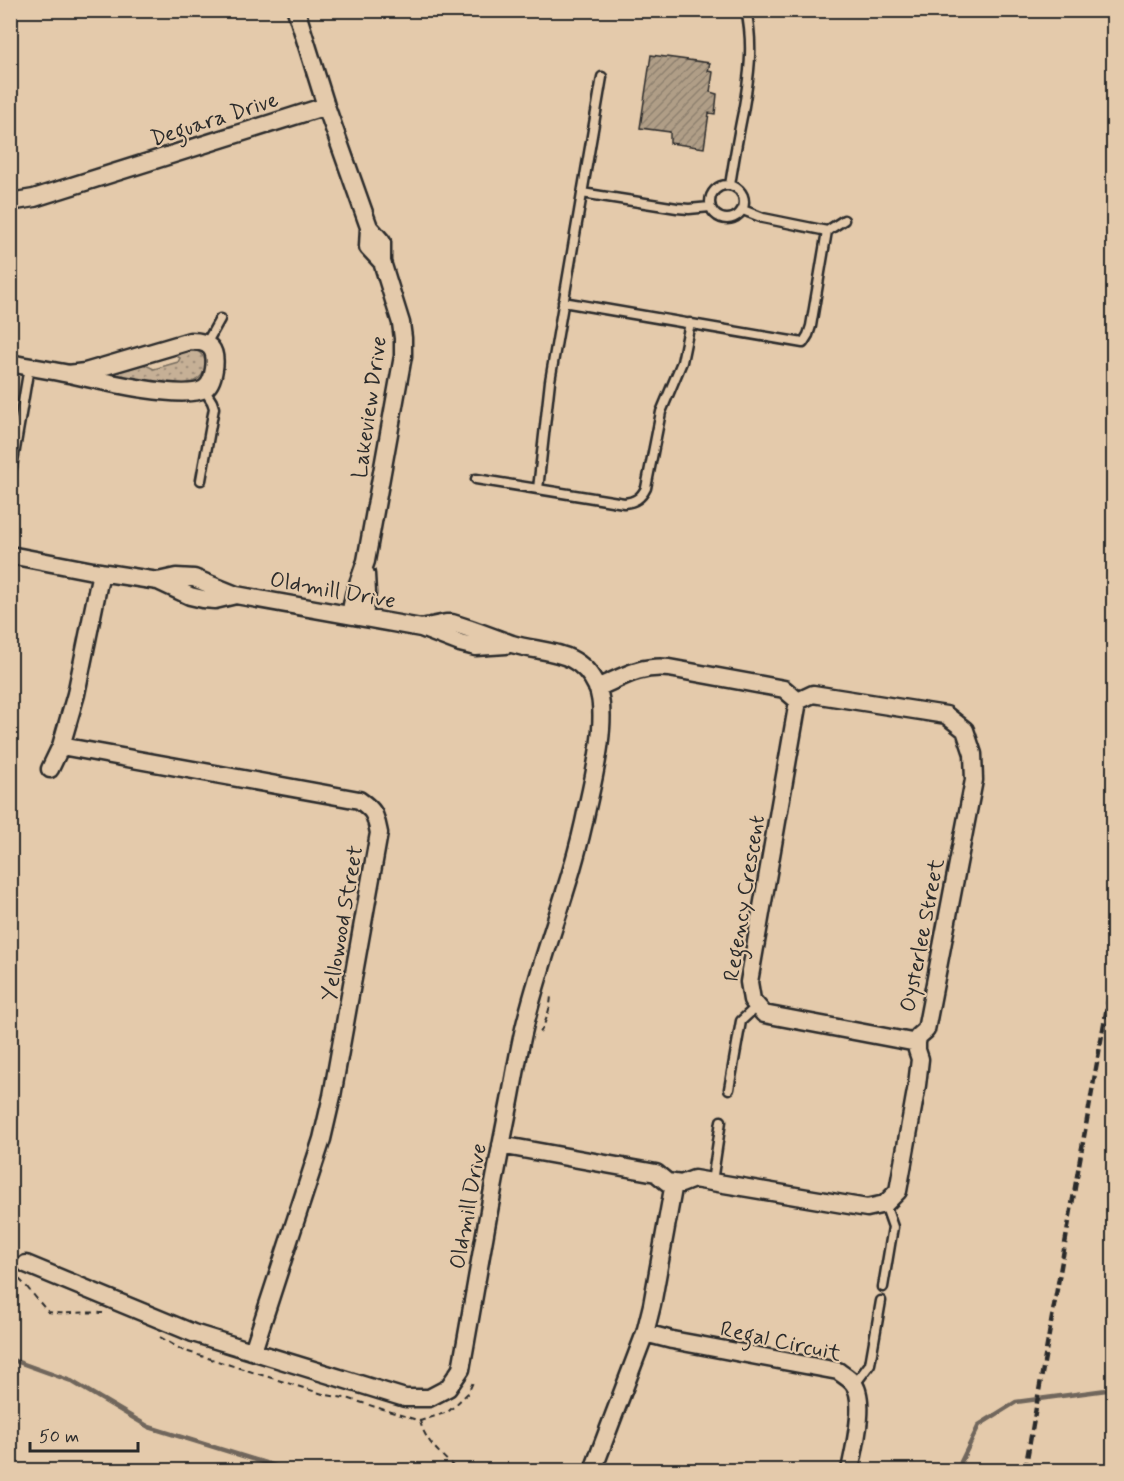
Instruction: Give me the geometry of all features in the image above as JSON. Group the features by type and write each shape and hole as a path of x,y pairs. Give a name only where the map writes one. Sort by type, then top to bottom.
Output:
{"street":[{"path":"296,10 326,106"},
{"name":"Deguara Drive","path":"14,200 34,198 326,106"},
{"name":"Lakeview Drive","path":"326,106 369,227 369,247 382,262 401,323 403,338 403,356 366,561 366,593 357,616"},
{"path":"10,363 116,384 165,392 195,392 204,389 211,381 215,362 213,351 206,344 190,341 85,372 68,374"},
{"name":"Oldmill Drive","path":"10,555 158,581 176,577 194,578 236,595 421,628 452,623 516,645 567,656 583,668 597,688 602,707 602,723 583,830 526,1017 461,1369 448,1388 429,1398 405,1398 193,1333 26,1264"},
{"path":"50,770 61,746 76,694 89,623 90,584 97,572"},
{"path":"597,688 641,669 659,667 784,689 798,701"},
{"name":"Oysterlee Street","path":"798,701 813,694 946,715 965,730 973,754 972,792 926,1030 918,1037 916,1050 920,1059 917,1085 898,1191 885,1204"},
{"name":"Regency Crescent","path":"798,701 749,982 752,1000 764,1014 917,1043"},
{"name":"Yellowood Street","path":"61,746 358,800 371,808 376,818 379,833 332,1096 321,1139 253,1351"},
{"path":"501,1145 656,1173 667,1182 674,1184 681,1185 694,1179 867,1208 885,1204"},
{"path":"593,1470 645,1333 674,1184"},
{"name":"Regal Circuit","path":"645,1333 838,1371 855,1384 860,1403 850,1470"}],"lane":[{"path":"730,185 749,75 750,26 746,10"},
{"path":"538,489 550,381 602,77"},
{"path":"721,185 736,186 742,193 743,210 735,218 724,220 714,214 710,207 710,198 714,190 721,185"},
{"path":"582,193 677,208 710,207"},
{"path":"743,210 763,218 827,231 844,220"},
{"path":"564,302 803,343 811,326 827,231"},
{"path":"206,344 220,319"},
{"path":"476,479 624,503 631,503 642,496 646,488 661,412 682,362 690,323"},
{"path":"10,479 29,367"},
{"path":"201,480 214,408 204,389"},
{"path":"729,1089 741,1021 757,1006"},
{"path":"712,1182 721,1121"},
{"path":"883,1287 893,1227 885,1204"},
{"path":"855,1384 870,1364 881,1301"}],"path":[{"path":"537,1037 545,1024 551,989"},
{"path":"19,1279 48,1312 110,1314"},
{"path":"152,1333 182,1350 326,1395 350,1399 420,1421 448,1412 468,1393 475,1376"},
{"path":"420,1421 428,1440 457,1470"}],"shaded area":[{"path":"195,349 203,357 205,368 200,377 191,382 165,385 114,377 113,372 139,362 154,369 178,362 180,358 173,354 173,351"}],"building":[{"path":"651,55 710,63 708,71 713,72 710,92 717,94 715,114 709,113 704,148 670,143 670,132 640,128"}],"waterway":[{"path":"10,1359 71,1381 149,1427 288,1470"},
{"path":"960,1470 961,1462 979,1425 1016,1402 1114,1389"}],"railway":[{"path":"1025,1470 1114,967"}]}
